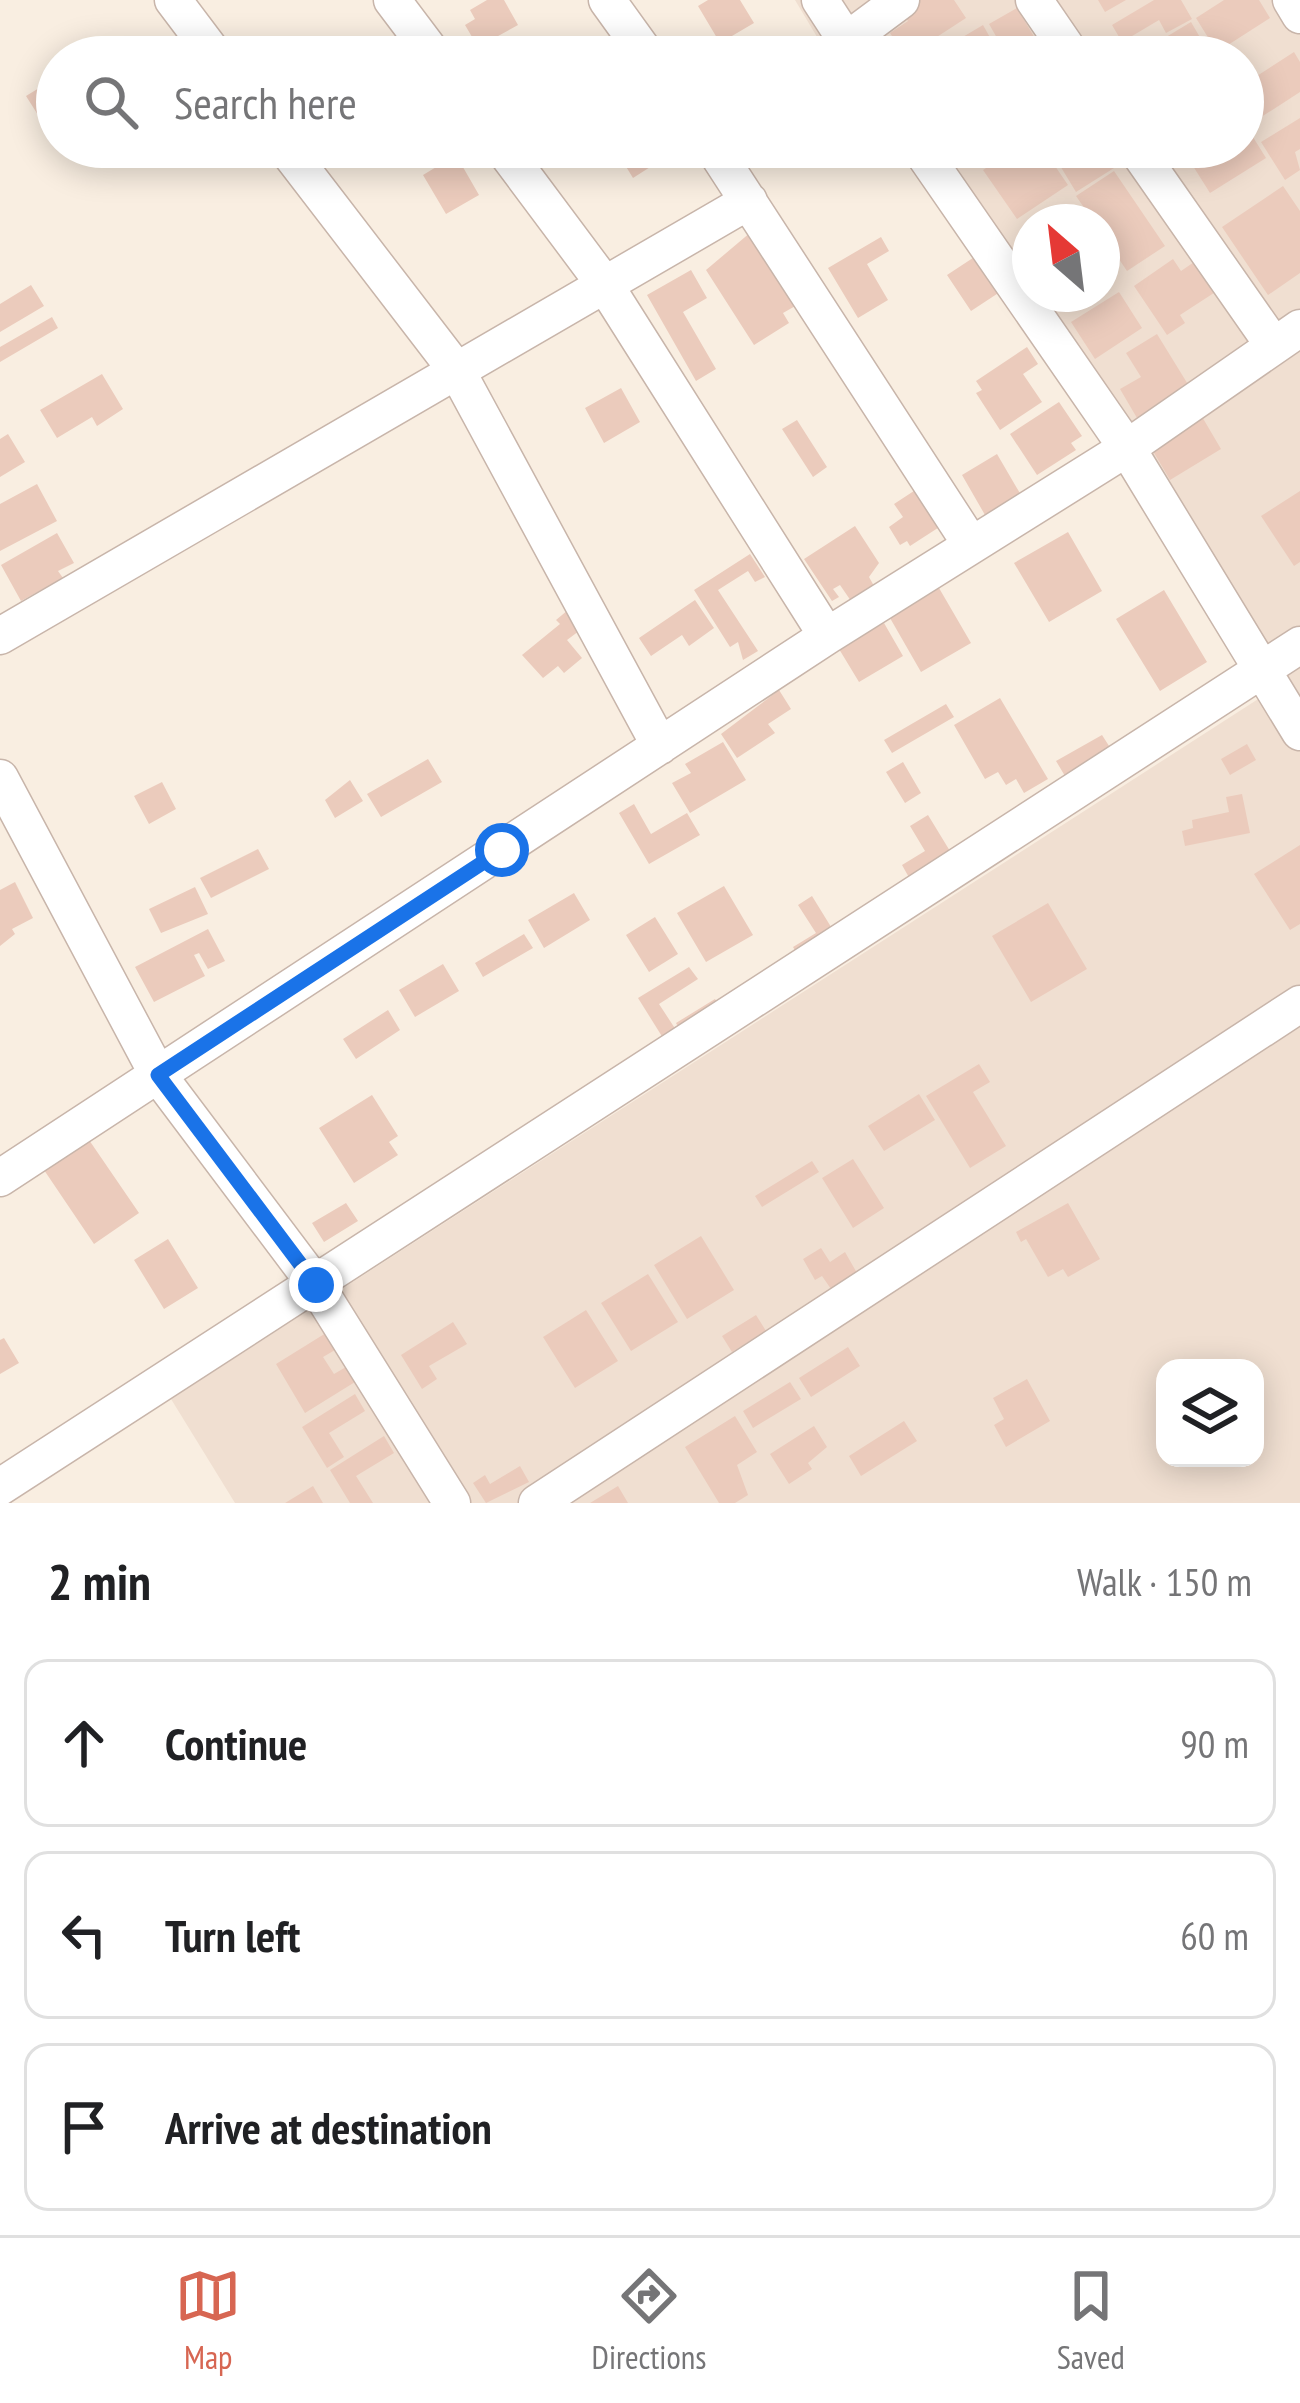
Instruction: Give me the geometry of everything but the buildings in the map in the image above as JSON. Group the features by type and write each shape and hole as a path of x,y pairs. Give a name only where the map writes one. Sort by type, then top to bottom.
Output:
{"street":[{"path":"172,0 200,36"},
{"path":"392,0 419,36"},
{"path":"607,0 633,36"},
{"path":"820,0 844,36"},
{"path":"865,36 901,0"},
{"path":"1034,0 1059,36"},
{"path":"1291,0 1300,15"},
{"path":"301,168 457,371 660,746"},
{"path":"518,168 605,284 827,636"},
{"path":"727,168 970,543"},
{"path":"933,168 1126,448 1300,732"},
{"path":"2,1171 158,1075 970,543 1126,448 1287,337 1153,168"},
{"path":"0,636 749,201"},
{"path":"0,1487 1300,645"},
{"path":"0,778 158,1075 316,1285 452,1503"},
{"path":"537,1503 1300,1004"}],"shaded area":[{"path":"795,0 1300,0 1300,1503 235,1503 171,1399 1266,694 1027,312 1120,312 1120,204 1012,204 1012,288 937,168 1264,168 1264,36 816,36"}],"route":[{"path":"316,1285 158,1075 502,850"}]}
